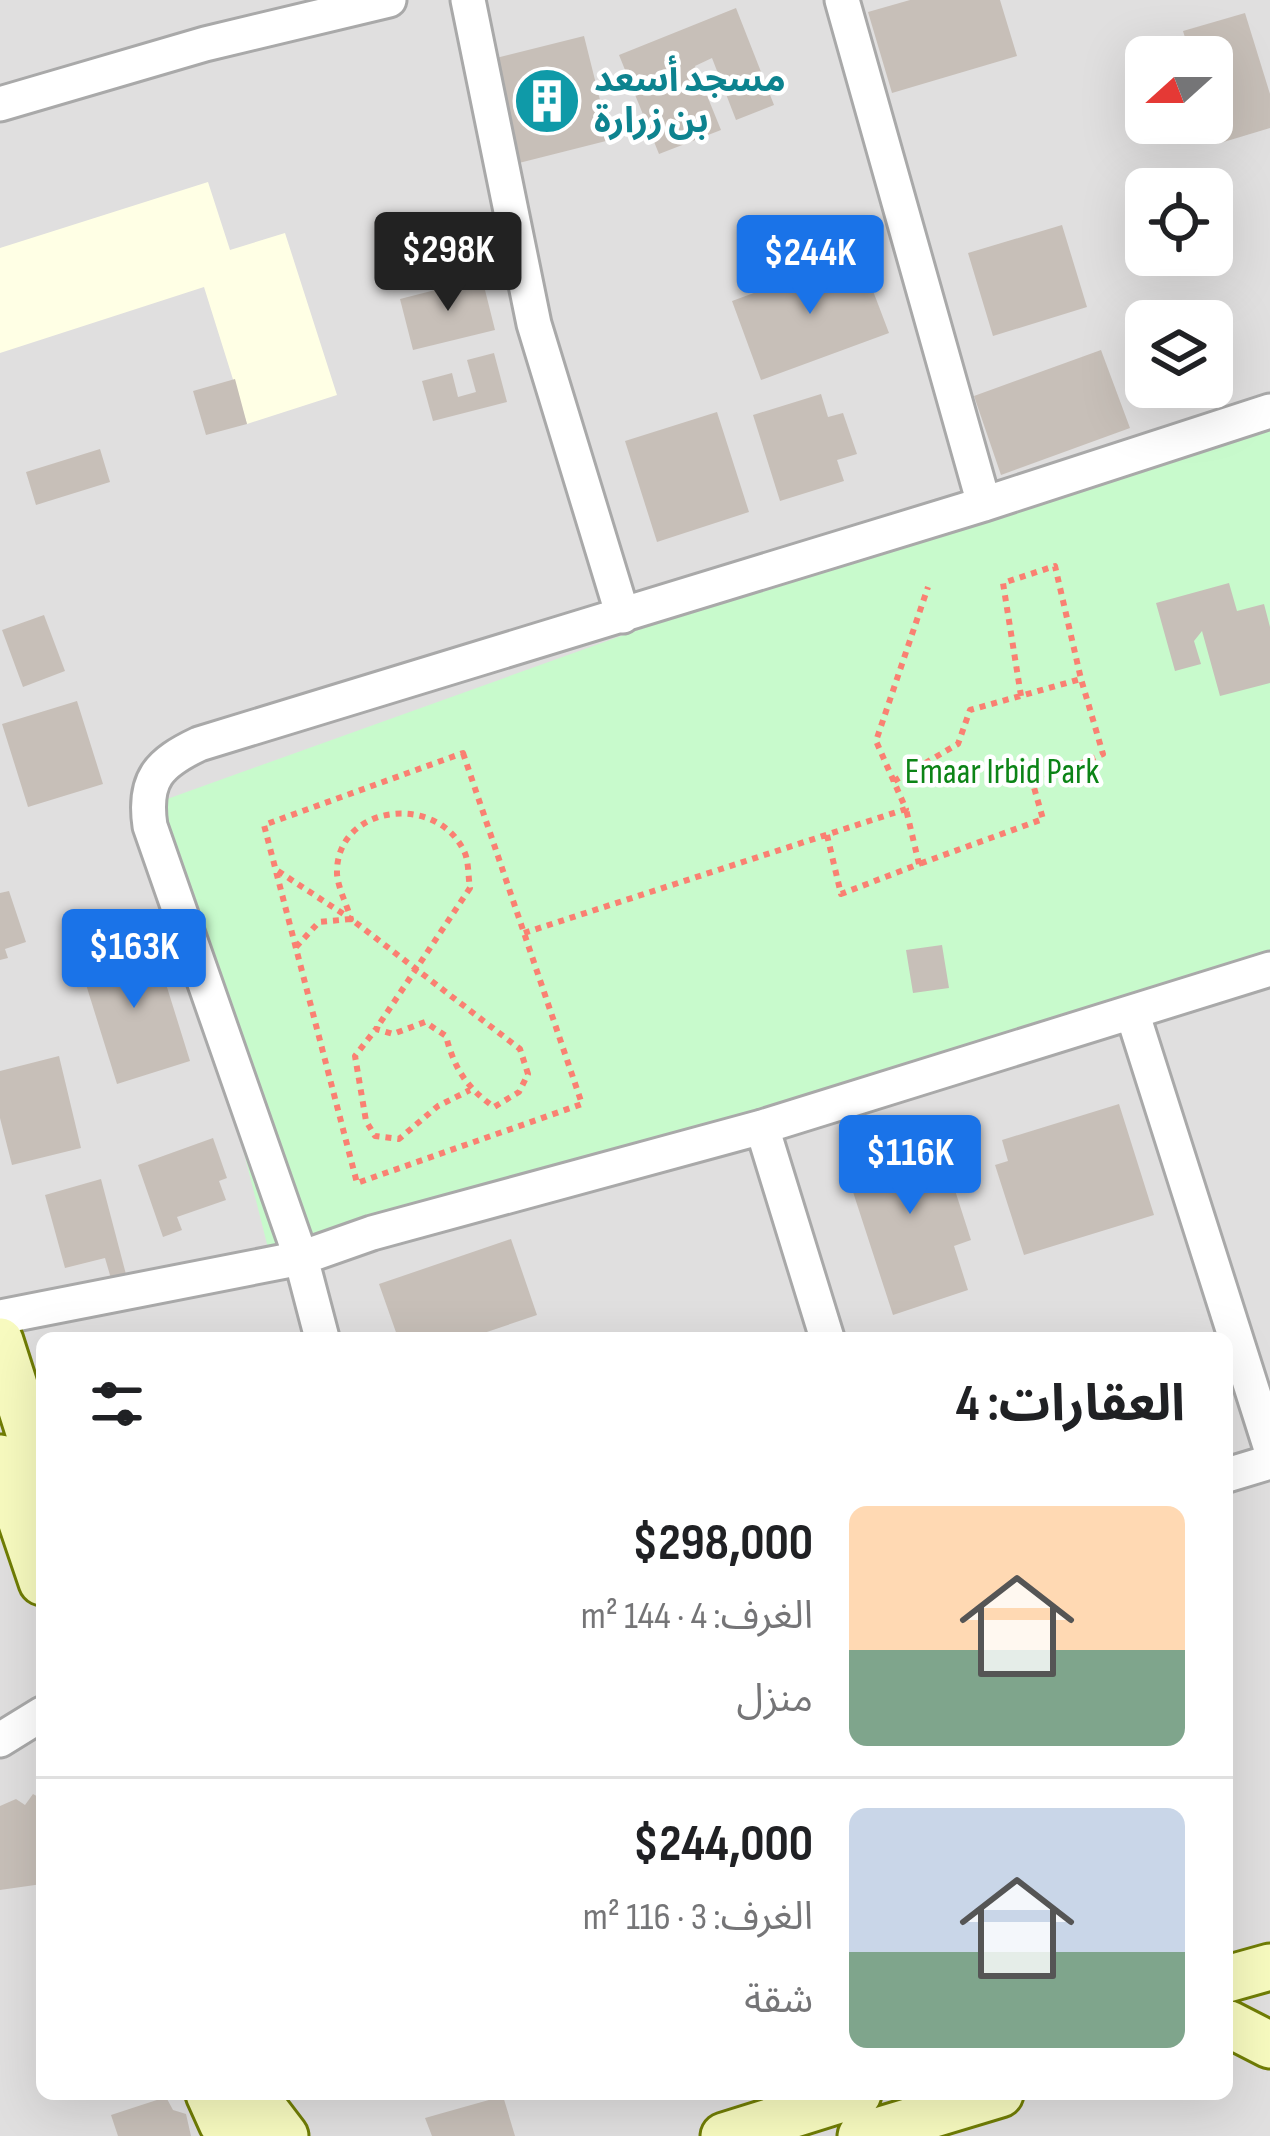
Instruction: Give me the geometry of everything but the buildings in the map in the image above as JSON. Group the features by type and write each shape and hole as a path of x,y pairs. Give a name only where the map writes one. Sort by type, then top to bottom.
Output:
{"street":[{"path":"0,104 205,44 389,0"},
{"path":"469,0 534,324 622,616"},
{"path":"842,0 985,504"},
{"path":"320,1332 301,1258 150,826 146,802 154,775 173,756 1270,411"},
{"path":"0,1317 301,1258 372,1233 762,1127 1270,969"},
{"path":"1133,1015 1270,1446"},
{"path":"762,1127 825,1332"},
{"path":"0,1341 36,1454"},
{"path":"0,1458 36,1564"},
{"path":"1233,1473 1270,1462"},
{"path":"0,1740 36,1718"},
{"path":"1270,1967 1238,2010 1270,2045"},
{"path":"212,2100 222,2123 235,2136"},
{"path":"258,2100 285,2136"},
{"path":"724,2136 839,2100"},
{"path":"861,2136 980,2100"}],"path":[{"path":"826,835 841,894 1043,819 1033,784 1102,754 1054,566 1004,583 1021,695"},
{"path":"919,864 906,809 876,742 928,587"},
{"path":"894,781 958,745 970,710 1081,679"},
{"path":"463,753 582,1104 357,1183 275,869 264,825 463,753"},
{"path":"524,933 906,809"},
{"path":"351,919 337,873 347,841 370,818 410,812 445,825 466,853 470,888 355,1056 366,1120 375,1136 399,1139 438,1106 470,1090"},
{"path":"275,869 351,919 520,1049 527,1074 519,1092 494,1107 470,1090 451,1057 446,1036 425,1022 393,1034 376,1030"},
{"path":"296,947 319,922 351,919"}],"shaded area":[{"path":"0,0 1270,0 1270,2136 0,2136"},
{"path":"208,182 230,250 285,233 337,395 247,424 204,287 0,353 0,248"}],"green space":[{"name":"Emaar Irbid Park","path":"1270,403 1270,958 273,1268 156,803"}],"place":[{"name":"مسجد أسعد بن زرارة","path":"547,101"}]}
